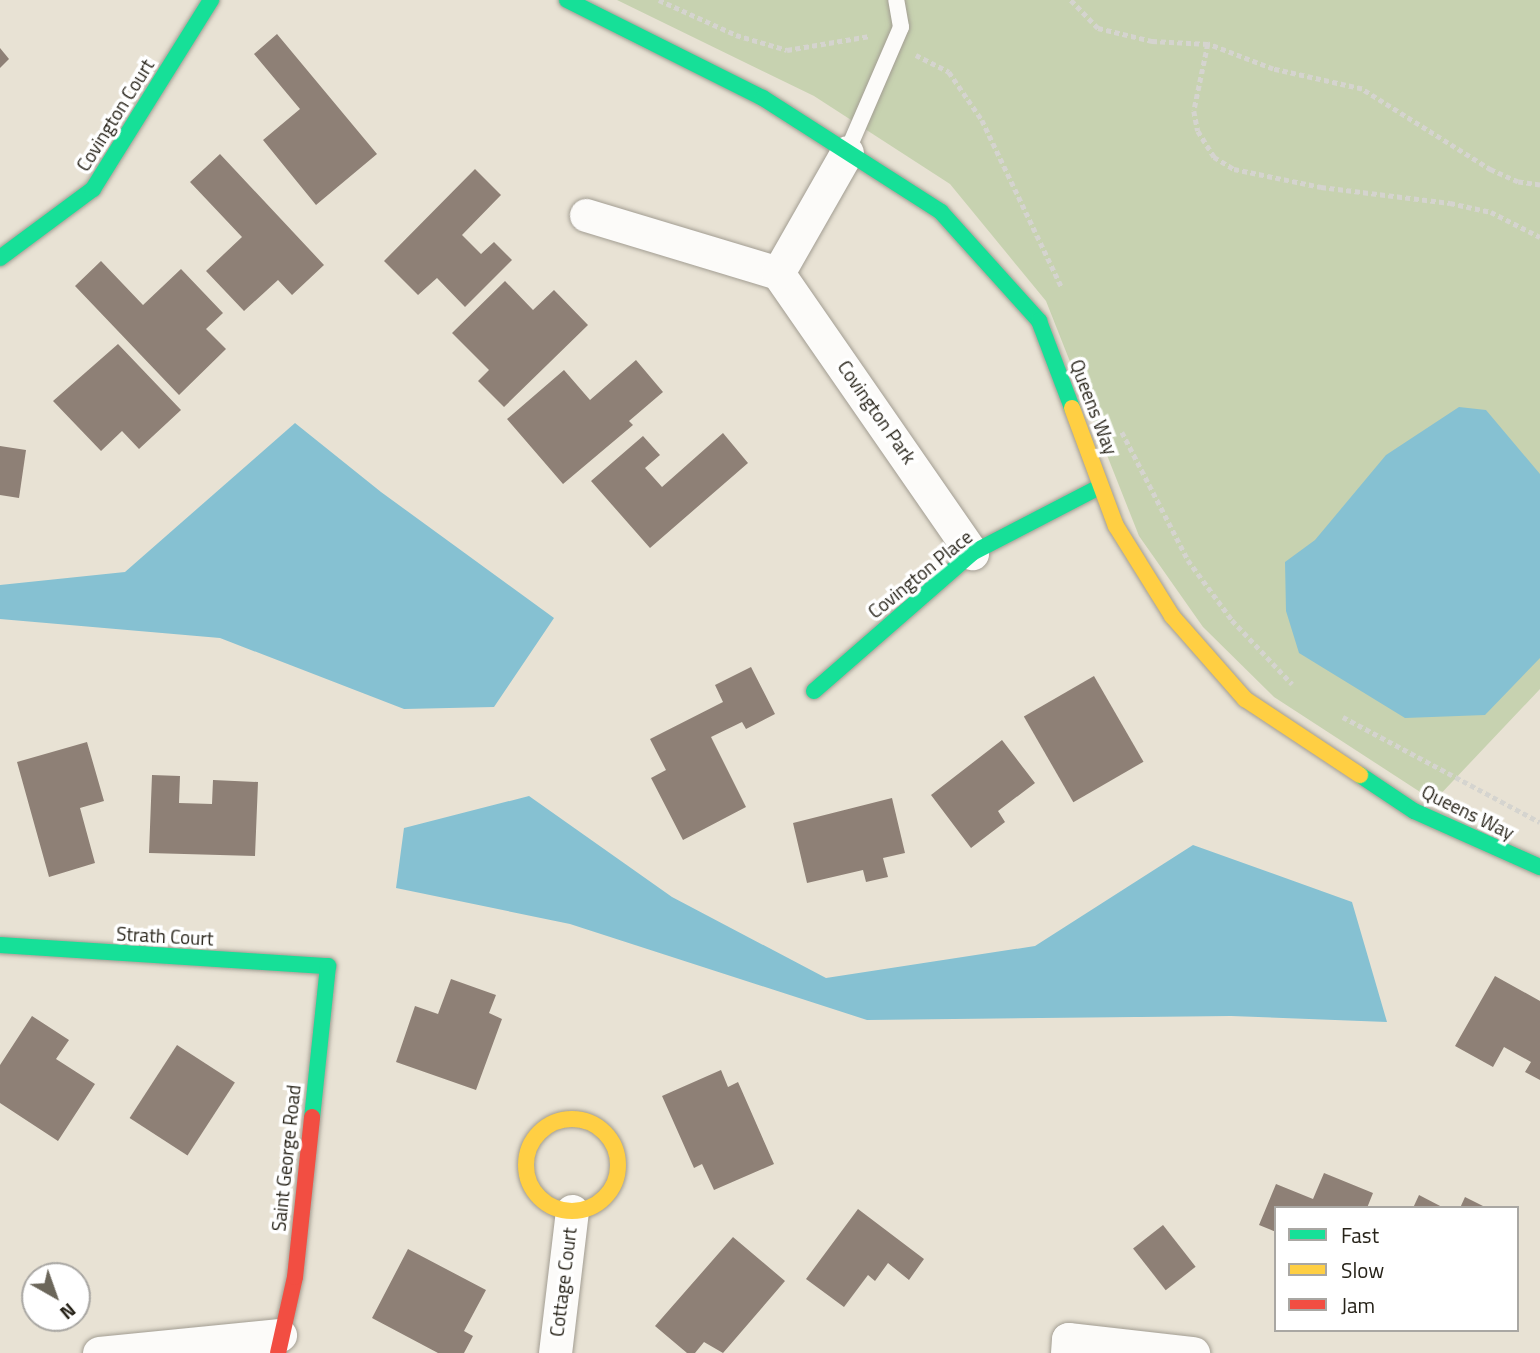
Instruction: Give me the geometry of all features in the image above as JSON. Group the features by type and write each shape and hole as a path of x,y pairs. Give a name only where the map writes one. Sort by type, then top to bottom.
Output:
{"street":[{"name":"Covington Court","path":"0,258 93,189 211,0"},
{"name":"Queens Way","path":"567,0 763,98 941,212 1039,321 1116,526 1172,616 1245,699 1414,811 1496,852 1540,867"},
{"path":"586,215 778,273 847,152"},
{"name":"Covington Park","path":"778,273 972,553"},
{"name":"Covington Place","path":"814,691 972,553 1101,486"},
{"name":"Strath Court","path":"0,945 328,966"},
{"name":"Saint George Road","path":"279,1344 295,1277 328,966"},
{"name":"Cottage Court","path":"572,1118 590,1121 606,1132 619,1164 616,1182 605,1197 590,1208 572,1211 554,1208 539,1198 525,1165 529,1147 539,1132 555,1121 572,1118"},
{"name":"Cottage Court","path":"555,1353 572,1211"},
{"path":"1067,1353 1069,1339 1193,1353"},
{"path":"99,1353 279,1344"}],"lane":[{"path":"847,152 901,27 896,0"}],"path":[{"path":"1071,0 1098,28 1152,41 1208,44 1273,68 1362,89 1491,170 1518,182 1540,185"},
{"path":"1208,44 1194,111 1198,131 1214,157 1234,169 1321,187 1373,190 1460,205 1491,212 1540,237"}],"green space":[{"path":"617,0 1540,0 1540,689 1434,801 1274,697 1203,627 1139,536 1046,301 950,184 814,96"}],"water":[{"path":"1459,407 1486,410 1540,474 1540,658 1485,715 1405,718 1299,653 1286,611 1285,562 1315,540 1386,455"},
{"path":"295,423 381,492 554,618 494,707 404,709 220,638 0,619 0,585 125,572"},
{"path":"529,796 672,897 826,978 1035,946 1193,845 1352,902 1387,1022 1231,1016 867,1020 570,924 396,888 404,828"}],"building":[{"path":"277,34 377,154 316,205 263,140 300,109 254,54"},
{"path":"0,48 9,59 0,68"},
{"path":"220,154 324,265 292,295 278,280 244,311 206,271 242,237 190,182"},
{"path":"475,169 501,195 462,235 481,254 494,242 512,260 465,307 437,278 418,295 384,261"},
{"path":"101,261 143,305 181,269 223,313 206,329 226,349 179,395 75,286"},
{"path":"505,281 533,310 554,290 588,325 504,407 478,381 489,370 452,333"},
{"path":"118,344 181,410 139,449 122,431 101,451 53,401"},
{"path":"636,360 663,392 629,421 633,425 563,484 507,419 564,370 590,400"},
{"path":"723,433 748,463 650,548 591,481 643,436 660,455 645,468 662,487"},
{"path":"0,446 26,450 19,498 0,495"},
{"path":"751,667 775,714 746,729 742,722 711,737 746,807 683,840 651,778 666,770 650,739 723,702 715,685"},
{"path":"1094,676 1144,762 1073,802 1024,716"},
{"path":"1002,740 1035,783 998,811 1005,822 971,848 931,795"},
{"path":"87,742 104,801 80,808 95,863 49,877 17,762"},
{"path":"152,775 180,776 179,803 212,804 213,780 258,782 255,856 149,853"},
{"path":"892,798 905,853 883,858 888,877 866,882 863,870 807,883 793,823"},
{"path":"1495,976 1540,1001 1540,1080 1525,1072 1531,1062 1504,1047 1493,1067 1455,1046"},
{"path":"451,979 496,995 489,1013 502,1019 476,1090 396,1062 415,1006 438,1014"},
{"path":"32,1016 69,1040 56,1059 95,1084 58,1141 0,1103 0,1065"},
{"path":"177,1045 235,1083 187,1156 130,1118"},
{"path":"721,1070 728,1087 738,1082 774,1164 714,1190 702,1164 694,1168 662,1096"},
{"path":"1324,1173 1373,1193 1368,1206 1274,1206 1274,1231 1259,1225 1276,1184 1313,1199"},
{"path":"1419,1195 1440,1206 1414,1206"},
{"path":"1465,1197 1483,1206 1461,1206"},
{"path":"858,1209 924,1259 909,1280 888,1263 875,1281 868,1275 844,1307 806,1279"},
{"path":"1163,1225 1196,1267 1166,1290 1133,1248"},
{"path":"733,1237 785,1281 723,1353 704,1342 695,1353 687,1353 655,1326"},
{"path":"408,1249 486,1290 464,1331 473,1336 464,1353 438,1353 372,1318"}],"traffic: fast":[{"path":"0,258 93,189 211,0"},
{"path":"567,0 763,98 941,212 1039,321 1072,408"},
{"path":"814,691 972,553 1101,486"},
{"path":"1360,775 1414,811 1540,867"},
{"path":"0,945 328,966 312,1117"}],"traffic: slow":[{"path":"1072,408 1116,526 1172,616 1245,699 1360,775"},
{"path":"572,1119 590,1122 605,1132 615,1147 618,1165 615,1183 605,1198 590,1208 572,1211 554,1208 539,1198 529,1183 526,1165 529,1147 539,1132 554,1122 572,1119"}],"traffic: jam":[{"path":"278,1353 295,1277 312,1117"}]}
